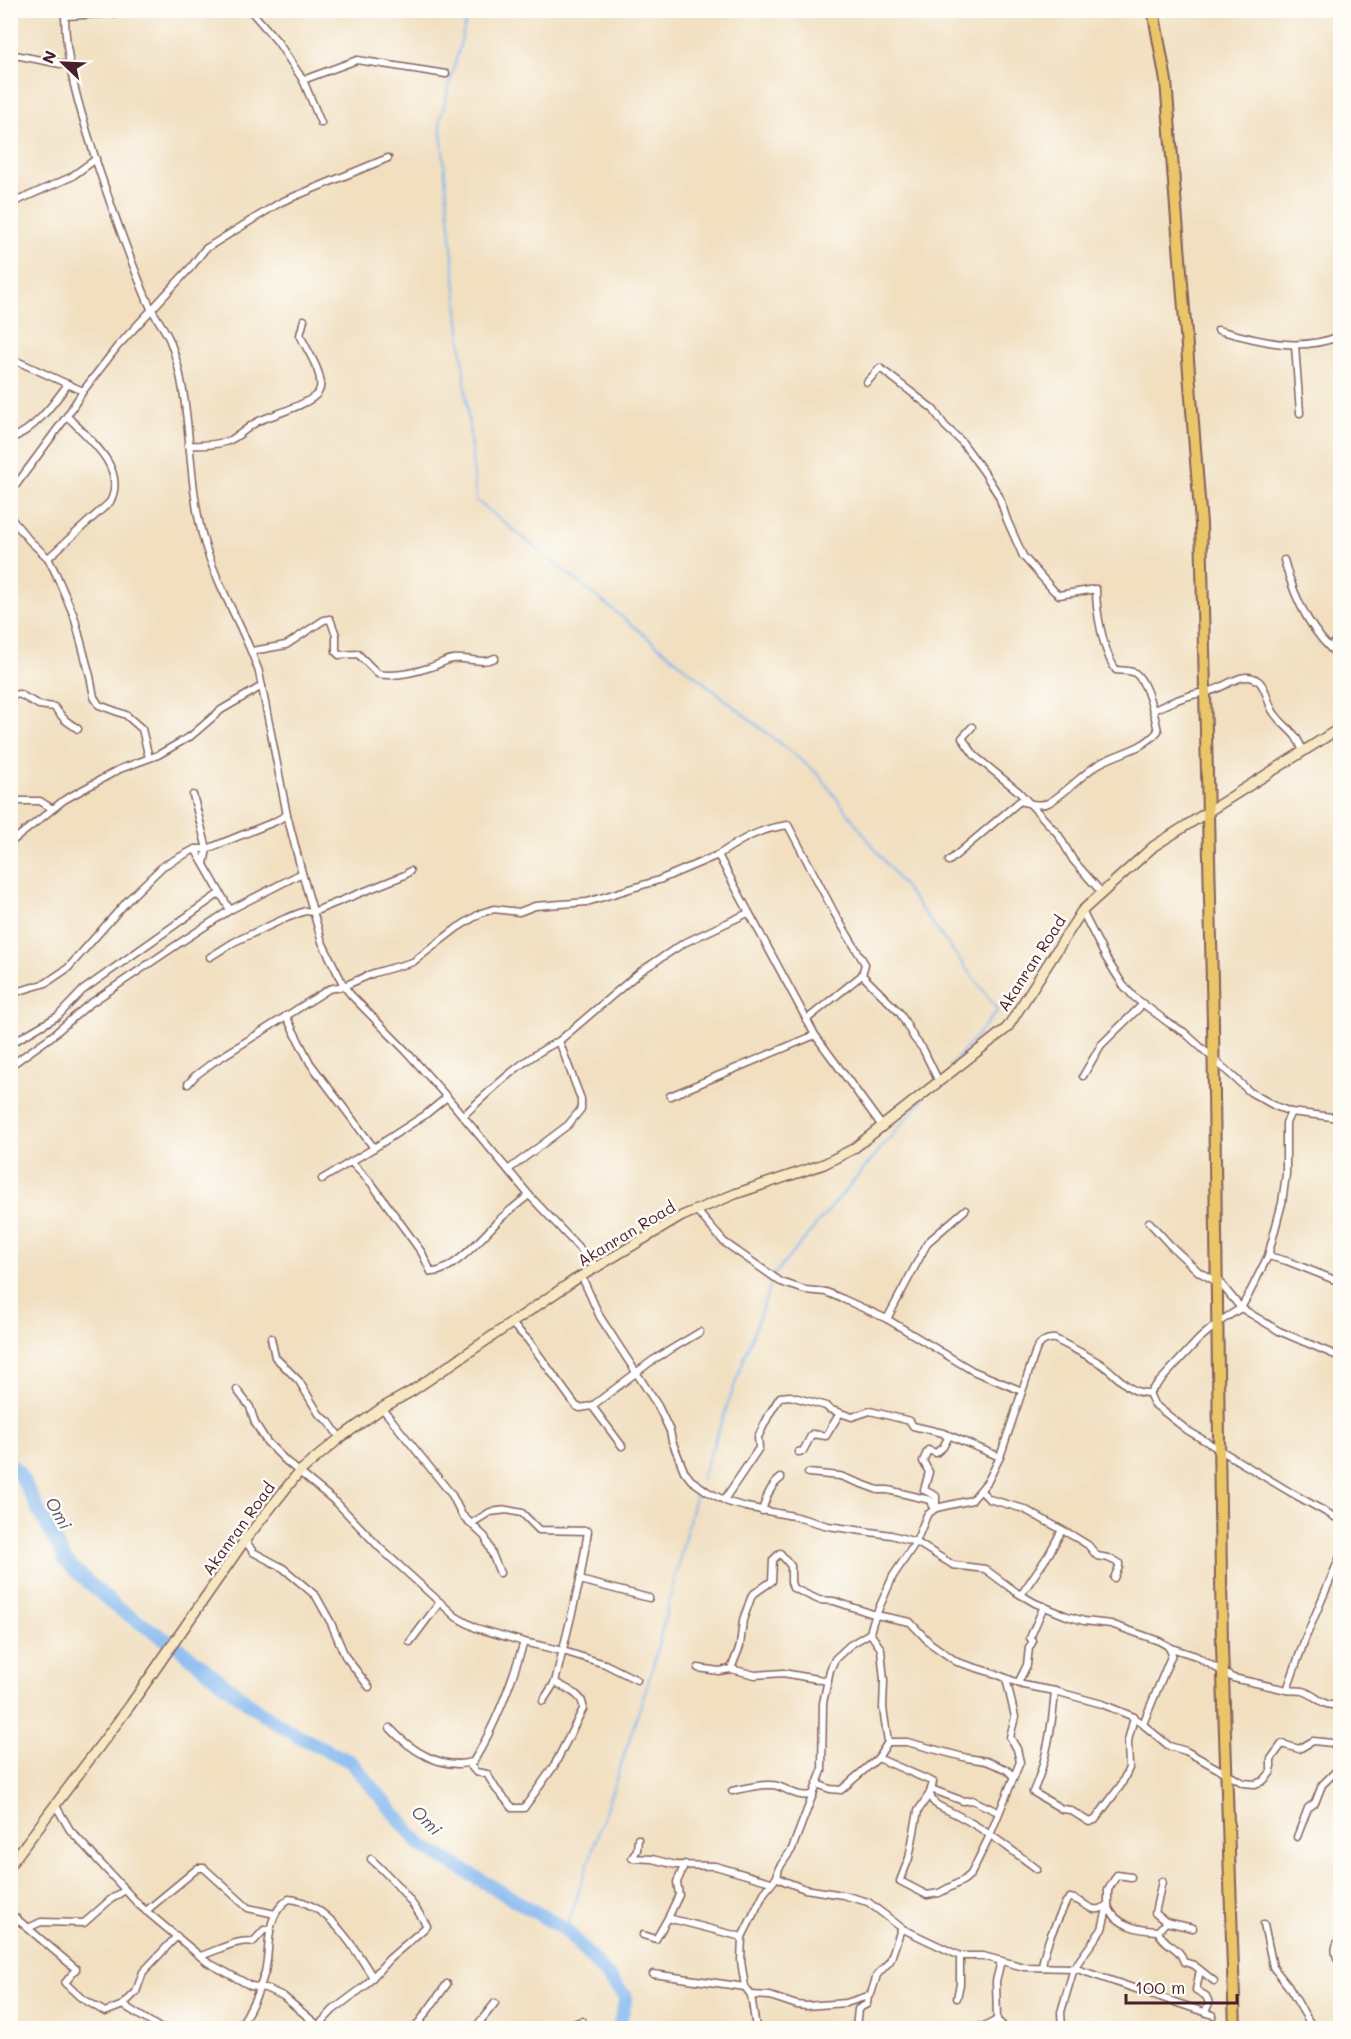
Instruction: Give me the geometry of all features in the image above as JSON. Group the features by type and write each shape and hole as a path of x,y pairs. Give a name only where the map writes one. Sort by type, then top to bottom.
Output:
{"highway":[{"path":"1153,10 1166,81 1201,524 1214,1036 1222,1646 1235,2028"}],"main road":[{"name":"Akanran Road","path":"10,1865 129,1707 245,1540 299,1472 340,1438 382,1408 582,1277 682,1216 735,1194 824,1164 853,1149 1007,1028 1083,911 1154,846 1341,728"}],"street":[{"path":"171,10 65,13 71,66 83,123 128,254 152,310 170,340 178,367 195,501 209,557 252,651 262,686 287,815 322,942 344,986 351,995 406,1051 529,1195 598,1268"},
{"path":"250,10 277,41 303,80 321,123"},
{"path":"10,54 71,66"},
{"path":"303,80 357,60 446,74"},
{"path":"10,493 117,347 205,249 281,202 388,158"},
{"path":"10,204 70,177 96,159"},
{"path":"188,445 202,446 228,442 259,421 315,397 320,390 320,383 313,360 300,335 304,320"},
{"path":"1218,330 1269,344 1295,345 1341,336"},
{"path":"1295,345 1300,413"},
{"path":"10,358 83,391"},
{"path":"867,382 880,368 933,409 984,472 999,496 1018,547 1054,591 1059,595 1096,589 1096,604 1110,662 1116,670 1132,671 1138,676 1154,710 1158,731 1150,740 1136,749 1098,764 1047,803 1028,804 1020,801 949,861"},
{"path":"10,440 25,432 52,405 68,384"},
{"path":"48,558 113,497 113,471 105,456 67,416"},
{"path":"10,516 29,540 48,558 74,616 94,697 102,707 118,710 142,729 150,758"},
{"path":"1284,560 1290,580 1315,632 1341,657"},
{"path":"252,651 286,645 324,620 330,619 336,635 336,652 339,655 358,654 378,674 417,671 449,660 466,658 488,661 495,658"},
{"path":"1334,652 1333,644 1341,635"},
{"path":"1154,710 1182,697 1223,687 1232,680 1247,677 1258,680 1273,712 1298,739 1303,752"},
{"path":"10,843 51,808 120,769 150,758 191,736 220,710 262,686"},
{"path":"10,696 19,694 39,705 54,707 65,720 78,729"},
{"path":"972,727 962,738 965,744 975,756 1019,792 1058,834 1073,860 1102,893"},
{"path":"193,795 207,849 204,864"},
{"path":"10,801 40,801 51,808"},
{"path":"10,994 46,982 68,968 129,899 163,866 195,849 207,849 287,815"},
{"path":"188,1084 212,1063 328,988 344,986 374,973 413,962 481,913 494,909 519,912 535,906 587,902 660,880 718,855 744,838 766,828 788,825 835,914 865,964 862,975 806,1020"},
{"path":"195,849 230,909"},
{"path":"718,855 815,1035 882,1126"},
{"path":"210,957 234,942 284,919 304,911 313,912 410,871"},
{"path":"10,1065 52,1036 88,1005 230,909 302,873"},
{"path":"10,1044 57,1016 83,990 220,894"},
{"path":"1083,911 1113,971 1123,984 1143,1004 1184,1032 1250,1092 1291,1112 1341,1118"},
{"path":"463,1116 501,1080 558,1041 641,971 684,944 748,913"},
{"path":"862,975 900,1013 923,1049 939,1082"},
{"path":"1083,1076 1101,1045 1143,1004"},
{"path":"286,1016 310,1063 374,1148"},
{"path":"670,1096 815,1035"},
{"path":"508,1170 568,1125 581,1108 581,1099 558,1041"},
{"path":"322,1179 425,1115 447,1097"},
{"path":"756,2028 751,1995 745,1987 741,1961 742,1937 771,1882 777,1876 779,1868 792,1849 822,1771 823,1702 830,1670 835,1659 850,1645 870,1633 893,1576 916,1542 927,1515 936,1508 972,1500 981,1491 1000,1457 1037,1347 1050,1338 1055,1338 1103,1365 1120,1382 1144,1394 1149,1393 1199,1340 1241,1308 1268,1256 1282,1203 1286,1174 1286,1123 1291,1112"},
{"path":"351,1162 372,1184 422,1253 431,1272 444,1269 474,1247 499,1220 529,1195"},
{"path":"696,1210 724,1242 781,1282 806,1290 826,1293 887,1319 973,1371 1022,1391"},
{"path":"887,1319 928,1242 965,1210"},
{"path":"1149,1222 1199,1272 1221,1284 1241,1308 1279,1331 1341,1357"},
{"path":"1268,1256 1341,1282"},
{"path":"582,1277 600,1317 664,1419 684,1471 691,1480 724,1500 828,1526 891,1535 916,1542 953,1565 985,1569 1021,1595 1044,1606 1084,1621 1112,1624 1159,1641 1196,1656 1233,1678 1287,1690 1305,1691 1315,1699 1333,1706 1341,1704"},
{"path":"512,1324 528,1340 576,1406 580,1408 592,1406 636,1372 700,1332"},
{"path":"271,1338 275,1357 299,1381 319,1414 329,1422 340,1438"},
{"path":"237,1390 250,1407 255,1422 267,1442 337,1503 380,1548 463,1622 524,1642 563,1651 613,1668 637,1680"},
{"path":"1149,1393 1154,1404 1187,1430 1341,1520"},
{"path":"724,1500 759,1448 758,1437 780,1397 801,1398 852,1417 870,1412 910,1421 913,1426 943,1433 1000,1457"},
{"path":"592,1406 622,1446"},
{"path":"382,1408 452,1495 462,1515 484,1538 500,1573"},
{"path":"798,1452 803,1451 812,1434 826,1436 840,1413"},
{"path":"936,1508 936,1496 924,1490 929,1472 923,1461 928,1450 936,1454 943,1448 948,1437 943,1433"},
{"path":"808,1473 840,1476 878,1490 888,1490 930,1500 932,1506 936,1508"},
{"path":"762,1511 767,1495 781,1478"},
{"path":"981,1491 989,1499 1024,1509 1088,1545 1098,1556 1119,1563 1114,1578"},
{"path":"472,1523 490,1512 507,1510 522,1513 539,1530 588,1531 580,1580 555,1682 543,1701"},
{"path":"1021,1595 1049,1554 1062,1530"},
{"path":"245,1540 253,1552 283,1568 316,1596 345,1656 369,1687"},
{"path":"731,1670 740,1646 743,1620 752,1595 772,1581 773,1560 780,1553 791,1566 793,1588 819,1600 834,1601 910,1623 930,1643 957,1662 1018,1683 1102,1704 1134,1717 1169,1746 1186,1752 1243,1783 1263,1781 1271,1772 1271,1759 1282,1744 1299,1749 1313,1741 1332,1743 1335,1747 1341,1744"},
{"path":"1287,1690 1305,1639 1341,1557"},
{"path":"580,1580 649,1598"},
{"path":"410,1642 440,1602"},
{"path":"1018,1683 1027,1665 1029,1648 1033,1641 1030,1638 1044,1606"},
{"path":"817,1784 841,1790 878,1758 888,1742 883,1708 884,1681 881,1649 870,1633"},
{"path":"390,1728 401,1740 433,1759 452,1765 474,1762 505,1696 524,1642"},
{"path":"1143,1724 1172,1654 1168,1646"},
{"path":"698,1668 731,1670 755,1675 783,1673 828,1681"},
{"path":"931,1791 918,1811 909,1858 900,1881 927,1896 939,1893 971,1874 1020,1762 1017,1749 1010,1737 1015,1717 1006,1678"},
{"path":"468,1763 476,1772 487,1774 496,1789 513,1808 524,1808 554,1766 584,1709 581,1698 555,1682"},
{"path":"1056,1691 1043,1767 1033,1792 1089,1822 1095,1820 1121,1785 1130,1768 1128,1741 1134,1717"},
{"path":"888,1742 907,1742 986,1761 1006,1770 1014,1777"},
{"path":"878,1758 932,1780 930,1799 936,1805 964,1818 1037,1869"},
{"path":"1297,1838 1308,1808 1315,1803 1322,1785 1341,1767"},
{"path":"732,1791 773,1784 803,1797 813,1795"},
{"path":"931,1791 963,1801 972,1800 998,1812"},
{"path":"56,1806 70,1830 146,1911 207,1962 251,1986 265,1988 283,1996 320,2027 333,2010 365,1986 372,1976 427,1926 406,1894 371,1859"},
{"path":"638,1839 632,1858 652,1859 676,1865 715,1866 771,1882"},
{"path":"643,1935 656,1939 679,1894 677,1882 685,1864"},
{"path":"146,1911 198,1868 204,1868 248,1908 275,1914"},
{"path":"1062,2028 1061,2012 1074,1968 1102,1929 1108,1905 1108,1890 1117,1875 1131,1877"},
{"path":"777,1876 784,1881 805,1888 868,1902 903,1929 960,1956 983,1956 1024,1967 1074,1968 1213,2014"},
{"path":"1162,1881 1155,1913 1166,1922 1192,1928"},
{"path":"28,1928 41,1922 84,1923 125,1890"},
{"path":"1042,1967 1046,1946 1070,1898 1097,1910 1108,1905"},
{"path":"239,2028 260,1988 275,1914 280,1904 289,1899 310,1905 328,1918 353,1945 372,1976"},
{"path":"1108,1905 1117,1920 1144,1930 1158,1931"},
{"path":"10,1913 76,1969 65,1983 80,1997 105,2012 123,2005 136,1992 143,1972 177,1936"},
{"path":"668,1918 742,1937"},
{"path":"1158,1931 1166,1922"},
{"path":"1264,1924 1273,1967 1288,1986 1313,2028"},
{"path":"751,1995 770,1996 797,2006 846,2003 868,1996 872,1994 877,1975 890,1961 903,1929"},
{"path":"200,1956 247,1940 253,1942 264,1930 270,1930"},
{"path":"1158,1931 1160,1938 1182,1953 1184,1962 1194,1965 1214,1981"},
{"path":"1341,1938 1336,1945 1335,1954 1341,1963"},
{"path":"957,1998 960,1984 960,1956"},
{"path":"1001,1961 996,1981 997,2020 1005,2028"},
{"path":"1200,1970 1196,1990 1206,1996 1209,2003 1205,2012"},
{"path":"652,1974 745,1987"},
{"path":"415,2028 447,1984"},
{"path":"856,2028 858,2009 867,2004 868,1996"},
{"path":"482,2028 479,2023 495,2003"},
{"path":"123,2005 160,2028"},
{"path":"972,2028 986,2026 997,2020"},
{"path":"561,2028 582,2021"}],"waterway":[{"path":"469,10 440,121 476,500 818,774 998,1010 950,1067"},
{"path":"774,1275 923,1099"},
{"path":"701,1479 771,1284"},
{"name":"Omi","path":"10,1464 19,1473 66,1562 116,1607 168,1641"},
{"path":"10,1477 19,1473"},
{"path":"566,1930 651,1674 697,1489"},
{"name":"Omi","path":"179,1648 257,1710 294,1734 351,1762 421,1845 566,1930 626,1997 619,2028"}]}
